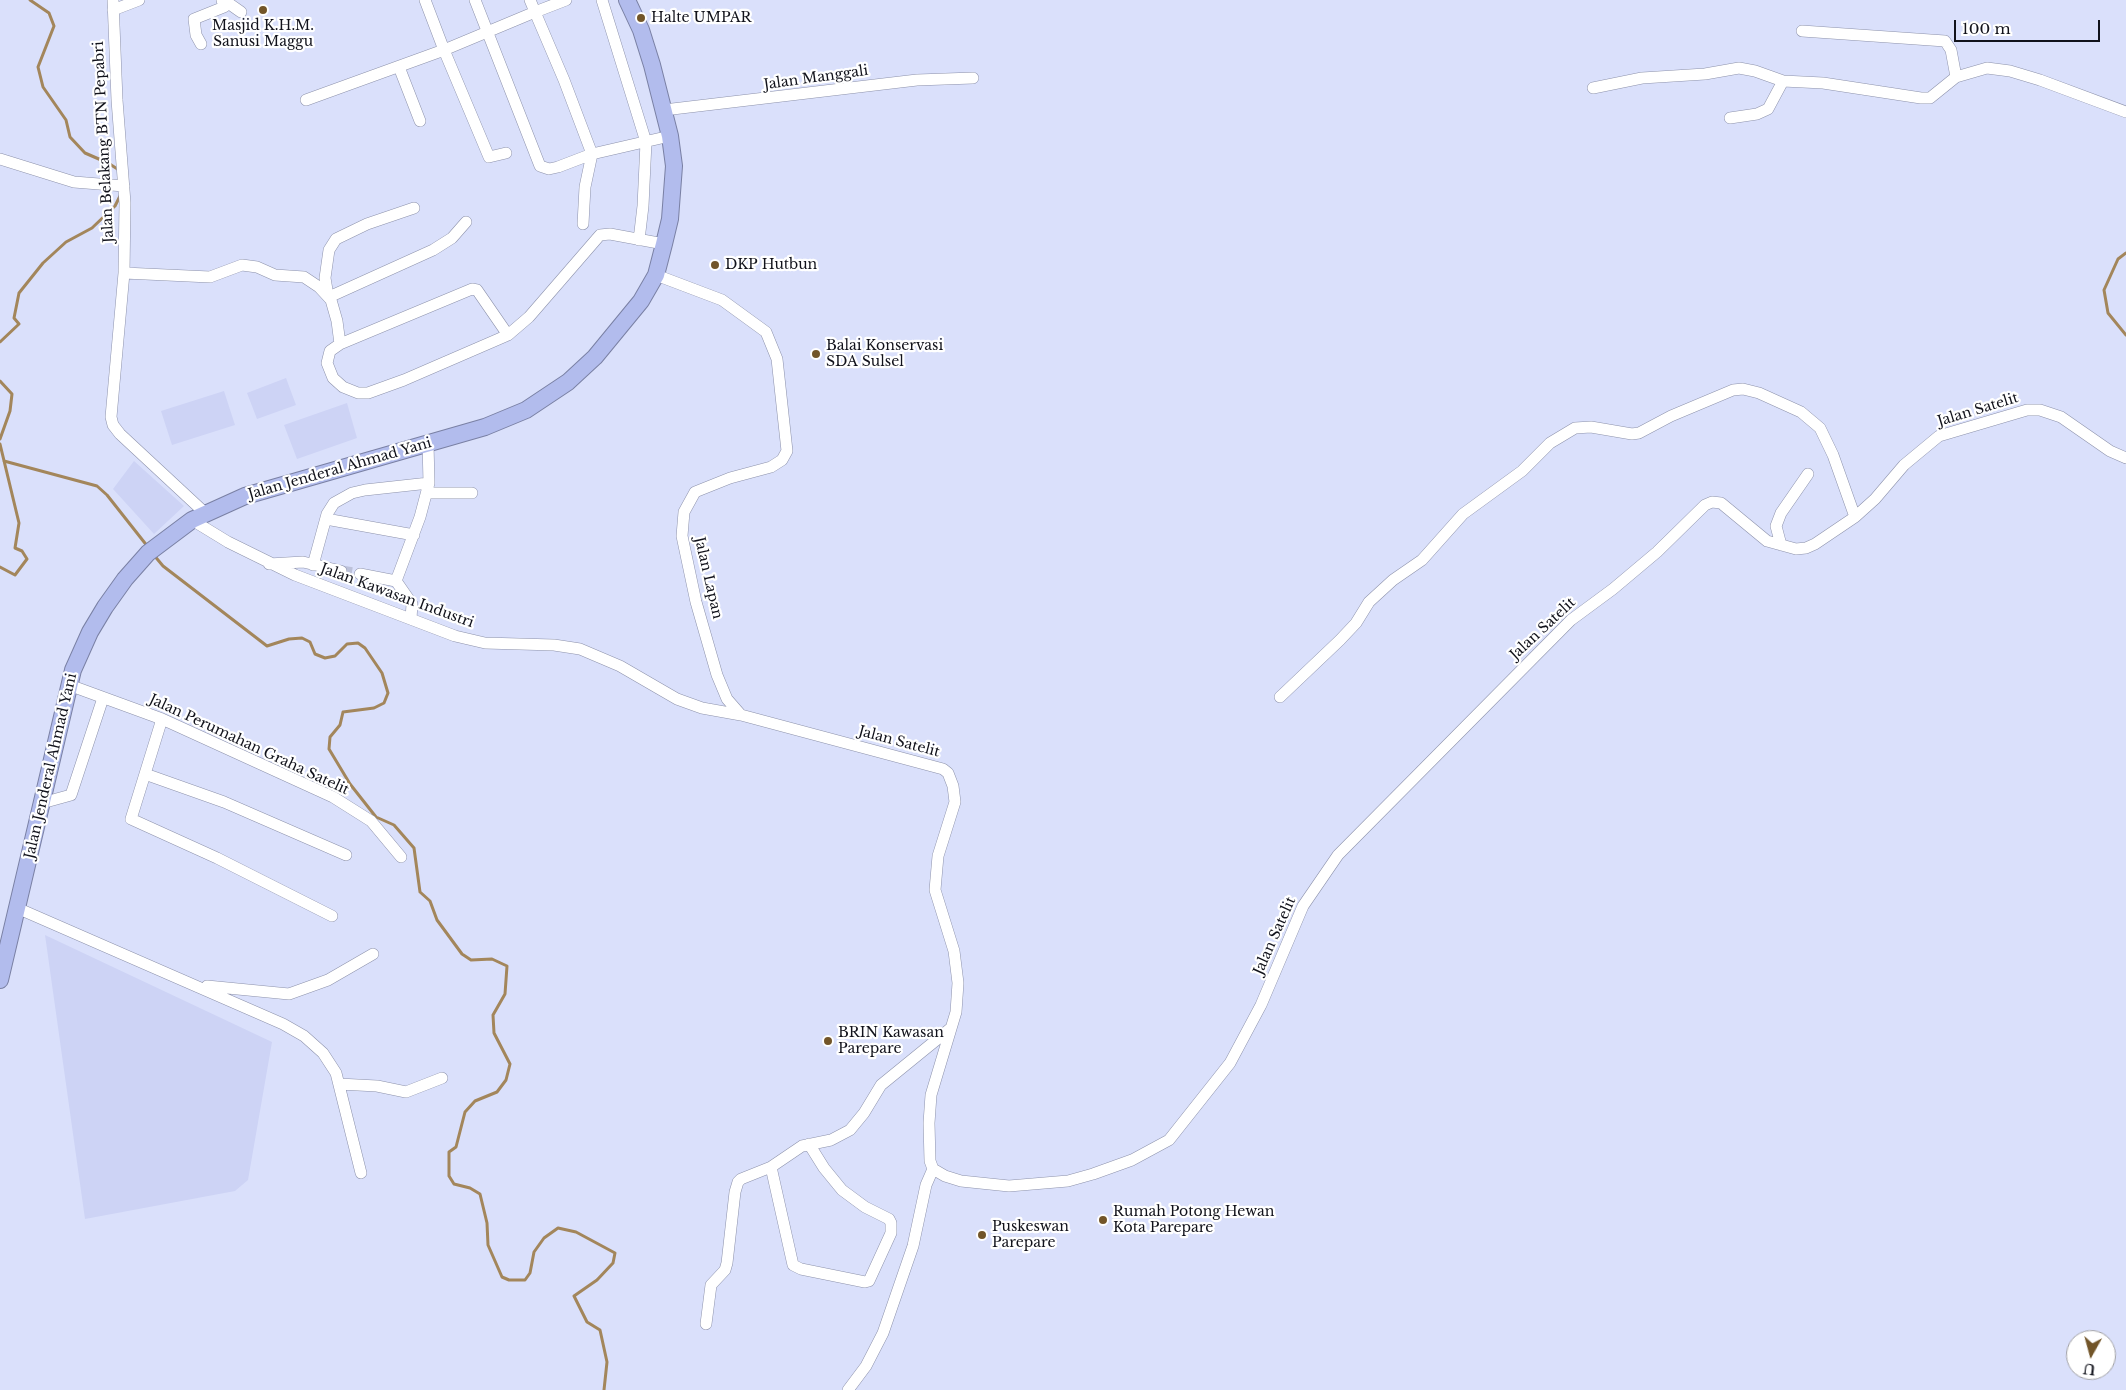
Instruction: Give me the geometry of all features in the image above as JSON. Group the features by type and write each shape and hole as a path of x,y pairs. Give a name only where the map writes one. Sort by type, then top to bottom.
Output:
{"highway":[{"name":"Jalan Jenderal Ahmad Yani","path":"0,980 69,686 90,632 125,579 152,550 198,517 245,496 485,427 526,410 568,382 594,357 641,301 656,275 664,244 674,192 674,166 664,110 641,30 627,0"}],"street":[{"path":"113,5 139,0"},
{"path":"223,0 241,12"},
{"path":"201,44 196,35 194,19 224,7 223,0"},
{"path":"425,0 489,157 506,153"},
{"path":"475,0 540,166 549,169 558,167 592,154 670,136"},
{"path":"530,0 564,80 592,154 585,187 583,224"},
{"path":"306,100 444,50 566,0"},
{"path":"602,0 646,142 643,206 639,240"},
{"name":"Jalan Belakang BTN Pepabri","path":"113,5 116,100 124,186 124,273 111,417 113,425 126,440 198,517"},
{"path":"1802,31 1945,41 1951,50 1956,77"},
{"path":"399,67 420,121"},
{"path":"1594,88 1642,78 1705,74 1739,68 1755,71 1783,81 1823,83 1930,98 1956,77 1987,68 2010,71 2040,80 2126,112"},
{"name":"Jalan Manggali","path":"664,110 747,102 917,80 973,78"},
{"path":"1730,118 1757,114 1768,110 1783,81"},
{"path":"0,159 74,182 124,186"},
{"path":"340,344 337,321 324,278 330,250 336,239 367,224 414,208"},
{"path":"328,296 433,250 452,238 466,222"},
{"path":"508,335 477,290 472,289 463,291 340,344 330,351 327,358 333,378 352,392 368,393 404,380 508,335 529,317 561,282 596,237 610,234 664,244"},
{"path":"124,273 210,277 242,265 251,266 275,275 304,278 328,296"},
{"name":"Jalan Lapan","path":"656,275 722,300 766,332 777,359 787,451 782,460 772,467 730,478 695,492 684,512 682,536 696,602 717,675 727,699 741,715"},
{"path":"1280,697 1340,640 1356,622 1369,602 1393,580 1422,560 1463,514 1522,471 1550,443 1575,428 1591,427 1632,434 1640,433 1671,416 1733,390 1742,389 1759,393 1801,412 1820,428 1833,455 1855,517"},
{"name":"Jalan Satelit","path":"741,715 943,769 950,775 956,802 938,856 935,881 938,904 954,951 958,983 956,1012 932,1096 929,1148 933,1170 961,1181 1009,1186 1060,1182 1117,1166 1169,1140 1230,1063 1261,1005 1303,906 1338,855 1571,620 1613,589 1656,552 1701,508 1712,502 1721,503 1768,541 1780,545 1806,548 1855,517 1875,499 1904,465 1939,436 2027,410 2040,410 2061,418 2110,450 2126,458"},
{"path":"396,581 414,535 428,488 428,443"},
{"path":"1780,545 1776,526 1781,513 1808,474"},
{"path":"313,565 326,519 334,502 352,493 428,488 472,493"},
{"name":"Jalan Kawasan Industri","path":"198,517 269,564 455,636 485,643 554,645 580,648 620,666 677,700 702,708 741,715"},
{"path":"326,519 414,535"},
{"path":"269,564 293,562 341,571"},
{"path":"360,574 396,581 412,604 411,619"},
{"name":"Jalan Perumahan Graha Satelit","path":"69,686 162,720 333,797 372,821 401,857"},
{"path":"42,803 71,795 103,698"},
{"path":"162,720 131,819 217,858 332,916"},
{"path":"145,774 224,802 346,856"},
{"path":"17,908 198,986 283,1024 304,1036 331,1063 340,1084 361,1173"},
{"path":"198,986 289,994 328,980 373,954"},
{"path":"706,1324 711,1285 725,1270 727,1263 736,1186 741,1179 771,1167 809,1144 831,1140 850,1130 864,1113 881,1085 951,1028"},
{"path":"340,1084 377,1086 406,1092 442,1078"},
{"path":"771,1167 793,1265 801,1269 865,1282 869,1281 890,1233 889,1219 865,1207 842,1190 824,1168 809,1144"},
{"path":"848,1390 866,1366 883,1332 912,1246 926,1185 933,1170"}],"shaded area":[{"path":"286,378 296,405 257,419 247,393"},
{"path":"224,391 235,425 172,445 161,411"},
{"path":"347,403 357,438 297,459 284,425"},
{"path":"134,461 184,506 154,534 113,489"},
{"path":"45,935 272,1042 248,1180 235,1191 85,1219"}],"waterway":[{"path":"30,0 49,13 54,26 38,67 43,87 66,120 70,137 85,153 119,170"},
{"path":"0,342 19,324 14,318 19,293 43,263 66,242 92,228 115,206 121,194"},
{"path":"2126,253 2118,259 2104,290 2108,313 2126,335"},
{"path":"0,381 12,394 10,411 0,439"},
{"path":"0,444 19,523 15,548 22,551 27,559 15,575 0,567"},
{"path":"4,461 97,486 107,495 148,547"},
{"path":"153,554 163,566 267,646 289,639 302,638 310,642 315,654 325,658 335,656 347,644 358,643 365,648 382,673 388,693 384,703 374,708 343,712 340,725 330,737 329,749 350,784 376,817 394,825 414,848 420,892 430,901 437,920 462,954 471,960 492,959 507,966 505,994 493,1015 494,1033 510,1064 506,1080 497,1092 475,1101 465,1112 456,1147 449,1152 449,1176 454,1184 470,1188 480,1194 487,1223 488,1245 502,1277 509,1280 525,1280 530,1273 534,1252 544,1238 558,1228 576,1232 615,1253 613,1263 597,1280 574,1296 587,1322 600,1330 607,1362 604,1390"}],"tunnel":[{"path":"341,571 360,574"}],"place":[{"name":"Masjid K.H.M. Sanusi Maggu","path":"263,10"},
{"name":"Halte UMPAR","path":"641,18"},
{"name":"DKP Hutbun","path":"715,265"},
{"name":"Balai Konservasi SDA Sulsel","path":"816,354"},
{"name":"BRIN Kawasan Parepare","path":"828,1041"},
{"name":"Rumah Potong Hewan Kota Parepare","path":"1103,1220"},
{"name":"Puskeswan Parepare","path":"982,1235"}]}
